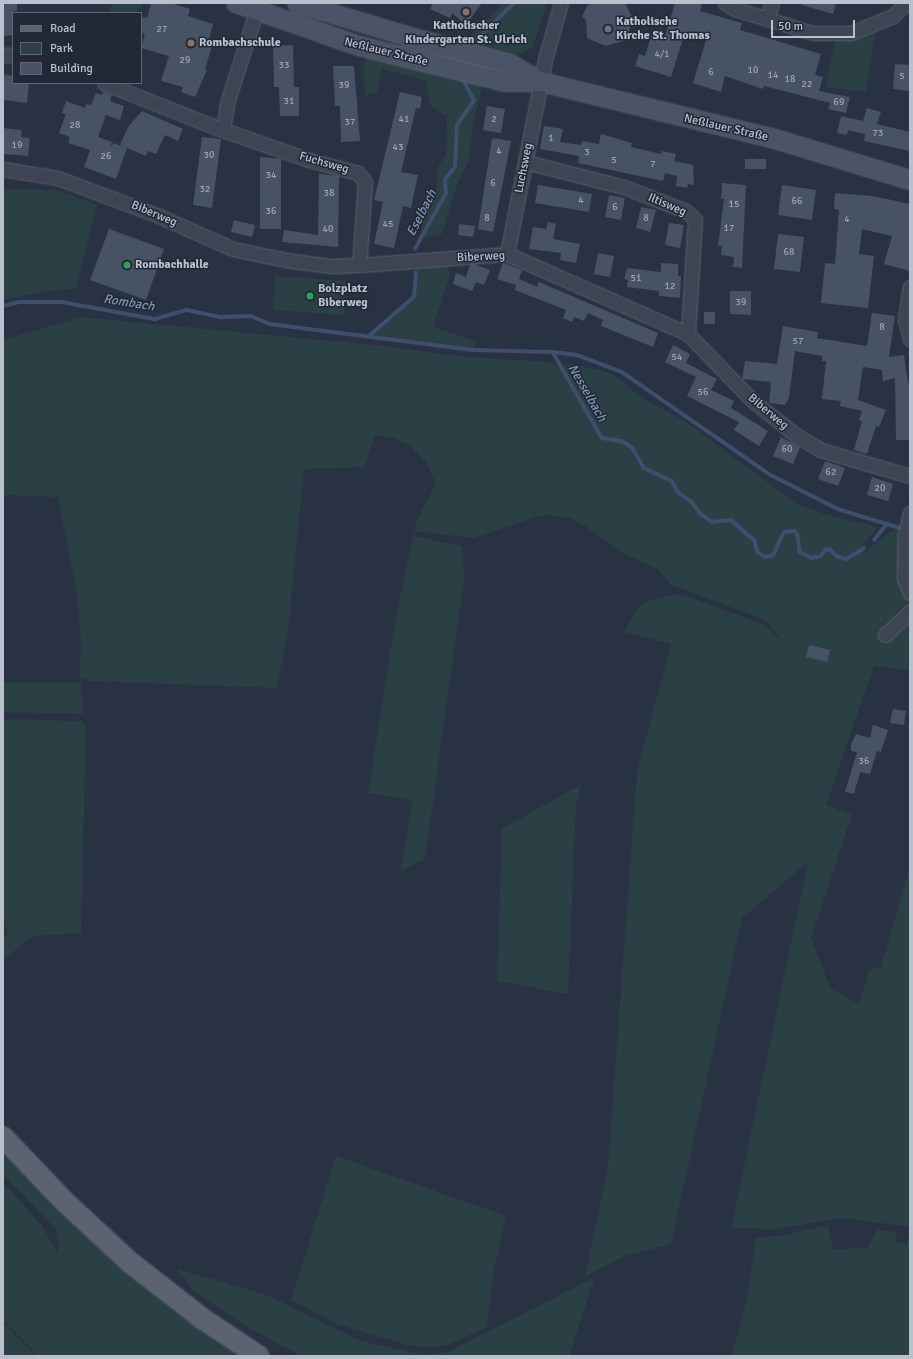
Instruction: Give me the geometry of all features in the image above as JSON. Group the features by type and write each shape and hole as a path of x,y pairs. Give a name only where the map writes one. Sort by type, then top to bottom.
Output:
{"main road":[{"name":"Neßlauer Straße","path":"236,3 257,7 323,35 413,59 506,82 541,82 782,141 910,180"},
{"name":"Neßlauer Straße","path":"297,3 406,36 510,64 541,82"},
{"path":"3,1137 64,1202 131,1263 203,1319 259,1356"}],"street":[{"name":"Luchsweg","path":"506,254 526,162 541,82 561,3"},
{"path":"726,3 735,10 813,33 851,33 893,16 906,3"},
{"path":"767,19 772,3"},
{"path":"223,130 228,100 257,7"},
{"name":"Fuchsweg","path":"107,84 223,130 309,160 358,173 365,182 359,265"},
{"name":"Iltisweg","path":"526,162 624,187 686,211 696,219 688,334"},
{"name":"Biberweg","path":"3,169 58,178 101,193 233,249 331,266 506,254 688,334 753,401 797,436 821,450 910,476"},
{"path":"910,287 905,320 910,339"},
{"path":"907,525 904,578 910,593"},
{"path":"885,635 910,612"}],"green space":[{"path":"112,3 145,3 136,12 109,12"},
{"path":"500,3 547,3 532,48 514,56 464,42 498,9"},
{"path":"876,27 866,92 825,87 836,37"},
{"path":"367,53 483,83 473,123 469,160 457,185 442,234 421,239 423,218 436,194 438,167 446,155 447,116 432,107 425,80 382,69 377,93 365,95 363,68"},
{"path":"3,189 57,190 97,205 76,289 51,290 3,300"},
{"path":"446,258 450,275 433,327 476,341 472,350 369,336 414,297 416,273 414,261"},
{"name":"Bolzplatz Biberweg","path":"275,276 346,281 344,315 273,310"},
{"path":"80,317 384,346 458,356 548,362 558,366 572,364 612,373 643,399 685,421 797,504 824,514 878,527 863,544 865,552 885,535 900,528 906,594 910,600 910,671 874,666 826,805 852,814 811,938 831,989 859,1004 869,970 881,967 910,865 910,1227 844,1218 776,1229 731,1228 808,862 742,918 671,1244 625,1256 585,1276 608,1166 637,772 671,644 624,632 637,609 648,601 672,595 684,595 764,625 782,641 767,621 670,584 658,569 625,554 585,526 570,518 549,515 535,517 473,538 414,531 417,520 436,484 426,462 409,445 393,438 375,435 364,467 304,469 289,622 277,688 90,681 79,678 81,644 77,594 58,497 3,495 3,340","holes":["809,645 830,650 827,662 807,657"]},
{"path":"413,536 462,546 464,579 425,859 400,871 413,801 368,793 396,616"},
{"path":"3,682 81,683 83,714 3,712"},
{"path":"3,719 80,721 86,725 81,933 32,936 3,960 3,936 8,935 3,917"},
{"path":"580,785 576,805 568,994 497,981 502,829"},
{"path":"3,1149 78,1227 145,1287 246,1356 38,1356 3,1320 3,1182 42,1226 59,1256 57,1230 3,1175"},
{"path":"336,1156 506,1216 494,1269 487,1327 447,1345 427,1347 407,1345 337,1324 291,1300"},
{"path":"828,1225 833,1249 868,1248 877,1229 897,1233 895,1242 906,1244 910,1235 910,1356 732,1356 747,1298 756,1238 785,1235"},
{"path":"177,1269 267,1295 361,1341 424,1355 448,1352 595,1277 569,1356 301,1356 253,1330 193,1290"},
{"path":"3,1323 36,1356 3,1356"}],"building":[{"path":"3,3 17,3 17,11 12,12 12,35 3,36"},
{"path":"151,3 171,3 190,9 188,16 213,24 209,39 214,40 205,69 207,70 195,97 181,92 183,87 161,81 169,56 142,48 145,34 142,32 142,20 143,17 147,18"},
{"path":"433,3 482,3 466,25 452,13 450,18 430,9"},
{"name":"Katholische Kirche St. Thomas","path":"593,3 625,3 633,19 626,40 606,46 587,38 586,20 582,17 587,6"},
{"path":"675,3 702,4 700,11 742,23 740,30 821,54 815,75 823,77 819,91 850,97 846,113 828,109 830,103 764,86 763,89 725,76 721,92 693,83 706,40 685,32 671,77 635,66 639,54 645,56 652,33 665,37"},
{"path":"802,3 836,3 833,14 802,5"},
{"path":"293,45 294,87 299,87 299,116 280,116 279,87 274,87 273,46"},
{"path":"895,64 910,65 910,91 893,89"},
{"path":"333,66 354,66 360,141 341,142 340,106 335,106"},
{"path":"3,74 12,76 12,84 29,84 27,103 3,100"},
{"path":"103,92 112,95 110,101 124,106 120,120 106,115 98,137 112,142 110,147 114,143 125,148 120,145 128,127 142,111 183,129 178,141 165,135 156,154 148,151 146,156 127,148 116,179 84,167 90,150 68,143 70,137 59,133 66,114 62,113 66,101 85,108 86,104 91,105 96,93 102,95"},
{"path":"400,92 422,97 420,109 416,108 401,172 418,175 411,208 403,206 394,248 374,244 383,202 374,200"},
{"path":"487,106 505,109 501,133 483,130"},
{"path":"867,108 881,112 877,124 910,132 910,151 864,141 865,134 848,130 847,135 837,133 841,116 863,121"},
{"path":"544,126 563,129 560,142 581,145 582,141 599,144 601,134 632,143 631,147 661,154 662,151 676,154 674,161 693,165 694,185 688,184 687,188 676,186 677,176 665,173 663,181 578,163 579,156 540,149"},
{"path":"3,128 22,130 21,137 30,138 28,156 3,154"},
{"path":"202,137 221,139 212,208 193,205"},
{"path":"492,138 511,141 493,232 478,229"},
{"path":"260,157 281,159 281,229 260,229"},
{"path":"745,159 766,159 766,169 745,169"},
{"path":"319,174 339,176 338,247 282,242 284,230 318,235"},
{"path":"722,183 746,185 742,268 733,267 734,257 721,255 722,246 718,246 724,199 721,199"},
{"path":"538,185 592,194 589,212 535,203"},
{"path":"782,185 816,190 812,220 778,215"},
{"path":"835,193 873,196 910,204 910,271 884,264 892,236 862,229 859,254 874,256 868,308 821,303 825,263 835,264 839,210 834,209"},
{"path":"609,195 625,198 621,220 605,217"},
{"path":"641,207 656,210 650,232 636,228"},
{"path":"234,220 255,225 252,237 231,232"},
{"path":"548,222 556,224 553,239 580,244 576,263 560,260 561,253 529,249 533,227 546,229"},
{"path":"669,223 684,225 680,248 665,245"},
{"path":"459,224 475,226 473,237 458,235"},
{"name":"Rombachhalle","path":"109,229 164,249 146,300 90,280"},
{"path":"778,234 804,237 800,272 774,269"},
{"path":"598,253 614,256 610,277 594,274"},
{"path":"503,263 522,270 519,279 537,287 539,282 658,333 653,347 601,326 603,320 588,313 584,321 574,317 572,322 563,318 566,310 515,290 516,285 497,279"},
{"path":"661,263 678,264 678,276 681,277 680,298 659,296 659,291 627,287 628,280 624,279 627,268 661,272"},
{"path":"474,264 490,270 484,285 476,282 472,291 453,284 456,273 466,277 470,265"},
{"path":"730,291 751,291 751,315 730,314"},
{"path":"704,312 715,312 715,324 704,324"},
{"path":"872,313 895,316 889,357 904,355 908,383 910,383 910,440 896,440 895,378 883,381 882,370 863,367 858,400 886,410 879,427 876,426 867,454 854,450 862,421 859,420 862,411 840,406 841,401 822,399 826,361 822,361 822,356 795,351 789,398 785,405 769,403 771,382 742,379 745,361 777,364 783,326 818,332 817,338 867,346"},
{"path":"673,345 690,354 686,363 717,379 711,390 734,401 731,408 768,431 759,446 734,430 739,422 687,396 696,377 665,362"},
{"path":"781,437 800,447 793,464 773,456"},
{"path":"825,461 845,468 838,486 818,479"},
{"path":"872,477 893,484 888,501 867,495"},
{"path":"809,645 830,650 827,662 806,657"},
{"path":"893,709 906,711 904,725 890,723"},
{"path":"873,725 888,730 881,752 877,751 870,774 860,772 854,794 845,792 857,752 851,751 851,744 856,734 870,738"}],"waterway":[{"name":"Eselbach","path":"470,46 514,3"},
{"name":"Eselbach","path":"415,249 446,193 445,179 455,167 457,125 474,101 462,78"},
{"name":"Eselbach","path":"369,336 414,297 416,273"},
{"name":"Nesselbach","path":"3,306 19,302 62,302 155,319 187,310 221,317 251,316 270,324 472,350 553,352 602,438 622,441 633,448 644,468 672,481 679,493 692,502 701,514 712,522 731,520 755,541 758,552 765,557 773,555 784,532 795,531 798,535 800,552 812,558 821,556 825,550 830,549 837,556 846,559 864,548"},
{"path":"553,352 577,355 622,372 771,475 838,509 887,524"},
{"name":"Nesselbach","path":"874,540 887,524 903,529"}],"place":[{"name":"Katholischer Kindergarten St. Ulrich","path":"466,12"},
{"name":"Katholische Kirche St. Thomas","path":"608,29"},
{"name":"Rombachschule","path":"191,43"},
{"name":"Rombachhalle","path":"127,265"},
{"name":"Bolzplatz Biberweg","path":"310,296"}],"water label":[{"name":"Rombach","path":"129,303"}]}
